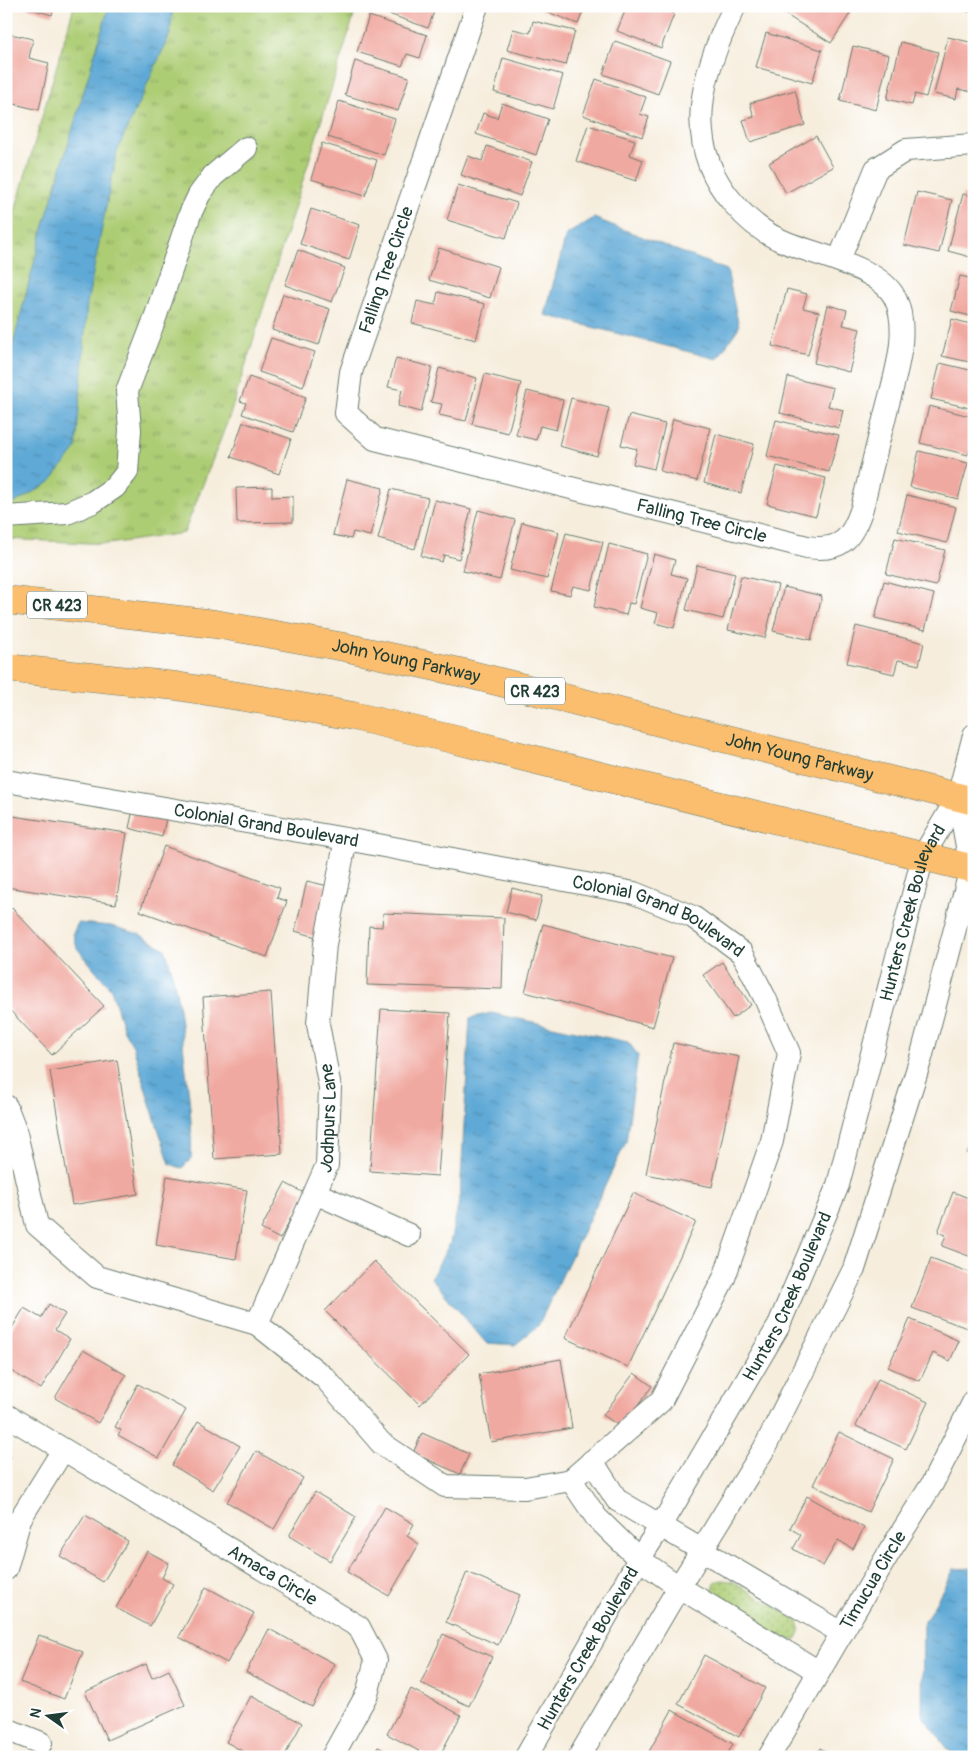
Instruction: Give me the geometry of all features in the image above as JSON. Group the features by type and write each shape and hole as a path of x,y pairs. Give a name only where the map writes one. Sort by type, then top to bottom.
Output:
{"highway":[{"name":"John Young Parkway","path":"6,600 215,624 344,647 464,672 966,799"},
{"path":"6,668 176,686 353,716 972,868"}],"street":[{"name":"Falling Tree Circle","path":"477,6 351,372 346,413 375,439 807,548 821,549 831,547 848,537 854,530 862,508 899,354 901,320 894,296 877,280 839,260 778,240 744,215 719,186 711,171 702,136 700,118 702,99 714,54 735,6"},
{"path":"839,260 876,169 906,150 974,145"},
{"path":"6,516 67,513 93,502 114,487 127,472 130,430 127,392 154,321 190,214 199,195 213,176 246,148"},
{"name":"Hunters Creek Boulevard","path":"579,1757 679,1587 764,1449 854,1269 921,1058 972,868 966,799 974,735"},
{"name":"Colonial Grand Boulevard","path":"6,781 346,839 634,893 692,917 742,953 789,1052 772,1141 724,1278 661,1401 571,1480"},
{"name":"Hunters Creek Boulevard","path":"526,1757 639,1559 661,1526 778,1327 838,1184 923,856 966,799"},
{"name":"Jodhpurs Lane","path":"257,1324 327,1165 330,1088 318,1024 325,944 346,839"},
{"path":"6,1106 15,1130 37,1225 97,1277 257,1324 325,1378 380,1443 445,1486 525,1488 571,1480 596,1517 639,1559 679,1587 819,1672"},
{"path":"315,1193 409,1235"},
{"name":"Timucua Circle","path":"769,1757 890,1551 932,1484 974,1401"},
{"name":"Amaca Circle","path":"6,1415 359,1627 376,1660 367,1694 332,1757"},
{"path":"6,1569 20,1519 63,1450"},
{"path":"592,1461 617,1500 842,1633"},
{"path":"596,1517 617,1500"},
{"path":"6,1729 41,1742"}],"green space":[{"path":"74,6 357,6 230,415 184,533 108,544 6,539 6,242"},
{"path":"717,1581 732,1581 796,1619 800,1629 797,1639 778,1635 729,1607 713,1593"}],"water":[{"path":"109,6 173,6 170,34 117,151 87,304 76,449 50,482 6,508 6,371 42,232"},
{"path":"594,218 727,270 739,327 717,359 545,315 566,235"},
{"path":"78,923 111,926 139,934 165,949 178,1005 190,1111 191,1159 182,1168 170,1164 133,1046 124,1031 111,989 77,948 73,933"},
{"path":"491,1013 628,1042 638,1055 626,1142 538,1326 515,1345 486,1343 431,1278 450,1243 460,1197 470,1018"},
{"path":"974,1568 974,1757 954,1757 922,1715 923,1625 954,1569"}],"building":[{"path":"21,6 55,6 52,15"},
{"path":"373,6 436,6 428,28 372,8"},
{"path":"532,6 585,6 578,24"},
{"path":"627,6 654,6 674,14 661,48 617,31"},
{"path":"787,6 842,6 851,12 831,43 783,13"},
{"path":"953,6 974,6 974,13 952,8"},
{"path":"369,16 427,35 420,58 407,54 402,66 357,52"},
{"path":"533,21 575,31 566,65 507,50 513,29 530,33"},
{"path":"6,33 33,39 29,58 49,63 39,110 6,102"},
{"path":"766,33 822,50 812,83 756,67"},
{"path":"948,37 974,43 974,86 972,92 958,89 956,99 934,94"},
{"path":"615,41 670,61 658,94 603,74"},
{"path":"901,42 938,52 926,97 915,94 912,105 887,99"},
{"path":"853,46 889,55 876,110 840,101"},
{"path":"503,58 563,75 553,109 494,92"},
{"path":"355,61 409,77 398,111 345,95"},
{"path":"596,79 646,97 640,114 649,117 642,137 583,115"},
{"path":"795,90 805,125 750,142 743,120 754,117 750,103"},
{"path":"339,101 395,119 384,155 328,137"},
{"path":"502,103 548,119 536,155 476,134 483,113 497,118"},
{"path":"588,125 635,140 630,155 643,160 636,181 576,161"},
{"path":"816,136 833,167 786,193 769,163"},
{"path":"322,143 377,160 365,196 311,179"},
{"path":"487,146 532,162 520,196 461,175 468,156 482,161"},
{"path":"458,185 517,203 506,238 447,220"},
{"path":"917,192 952,200 939,253 904,245"},
{"path":"963,194 974,196 974,258 948,251"},
{"path":"311,209 360,225 349,260 300,244"},
{"path":"439,248 499,267 490,298 429,280"},
{"path":"298,250 345,268 332,302 285,285"},
{"path":"960,276 974,279 974,317 951,311"},
{"path":"787,289 807,294 803,308 819,312 808,355 772,346"},
{"path":"438,292 485,304 476,340 412,323 417,301 435,305"},
{"path":"283,294 330,309 319,345 272,330"},
{"path":"828,305 847,310 843,325 860,329 849,372 814,363"},
{"path":"952,319 974,325 974,363 942,356"},
{"path":"271,338 315,352 303,387 259,372"},
{"path":"396,358 432,367 421,412 398,406 402,390 388,387"},
{"path":"940,363 974,371 974,409 931,399"},
{"path":"439,368 477,378 466,421 439,415 442,404 431,402"},
{"path":"485,374 521,383 508,433 472,424"},
{"path":"249,377 306,397 293,432 242,414 246,403 240,401"},
{"path":"788,377 833,388 828,406 843,410 839,428 780,413"},
{"path":"527,391 563,400 556,430 540,426 536,440 516,435"},
{"path":"571,398 609,408 597,456 559,446"},
{"path":"929,406 974,417 974,434 968,455 920,443"},
{"path":"629,415 665,424 654,469 633,464 637,449 621,445"},
{"path":"673,419 710,428 697,481 660,471"},
{"path":"776,420 839,435 829,472 767,456"},
{"path":"243,422 291,439 279,474 231,457"},
{"path":"716,434 754,444 741,493 704,483"},
{"path":"919,451 968,463 958,499 910,487"},
{"path":"777,466 826,478 816,516 767,504"},
{"path":"347,479 383,488 370,536 353,532 351,539 333,535"},
{"path":"272,487 272,497 293,496 293,522 237,523 236,488"},
{"path":"391,489 428,498 415,549 378,539"},
{"path":"907,495 956,507 947,543 898,531"},
{"path":"435,500 471,509 459,559 444,555 442,562 421,556"},
{"path":"478,510 515,520 500,580 463,571"},
{"path":"522,522 559,532 547,579 510,570"},
{"path":"566,533 603,542 591,590 573,586 570,595 551,591"},
{"path":"895,538 945,550 936,586 886,574"},
{"path":"609,544 647,554 634,604 629,603 626,615 594,607"},
{"path":"654,554 675,560 671,574 687,578 674,628 655,623 658,613 640,608"},
{"path":"697,565 735,574 723,619 686,610"},
{"path":"741,576 778,585 765,638 728,630"},
{"path":"884,581 934,594 925,630 875,618"},
{"path":"784,587 822,596 811,640 773,631"},
{"path":"856,626 924,643 919,665 898,660 894,674 847,663"},
{"path":"134,805 167,814 162,837 129,828"},
{"path":"6,815 127,833 116,904 6,887"},
{"path":"164,846 280,888 277,898 287,901 267,957 140,911"},
{"path":"307,881 328,886 316,937 295,931"},
{"path":"512,888 542,896 536,920 506,912"},
{"path":"12,908 104,1006 52,1055 6,1006 6,913"},
{"path":"383,913 504,918 502,989 367,985 369,926 382,927"},
{"path":"543,924 672,958 653,1027 525,992"},
{"path":"722,962 751,1005 733,1018 703,975"},
{"path":"271,992 282,1154 214,1159 203,997"},
{"path":"381,1009 450,1013 438,1176 370,1171"},
{"path":"673,1043 739,1057 712,1187 646,1174"},
{"path":"117,1060 138,1194 72,1205 50,1071"},
{"path":"974,1141 974,1157 967,1153"},
{"path":"974,1164 974,1180 967,1176"},
{"path":"167,1176 247,1190 236,1259 156,1245"},
{"path":"285,1183 304,1193 280,1239 261,1229"},
{"path":"953,1192 974,1200 974,1258 942,1246 946,1235 938,1232"},
{"path":"633,1193 696,1222 628,1367 565,1338"},
{"path":"931,1258 974,1274 974,1309 967,1328 912,1308"},
{"path":"374,1261 469,1354 420,1405 325,1311"},
{"path":"49,1304 65,1314 55,1330 70,1339 41,1389 6,1368 6,1338 24,1308 41,1318"},
{"path":"910,1319 959,1341 950,1361 933,1353 920,1381 888,1367"},
{"path":"83,1350 126,1375 98,1423 55,1398"},
{"path":"561,1359 572,1428 491,1442 479,1374"},
{"path":"634,1373 652,1386 622,1428 603,1415"},
{"path":"878,1379 928,1402 906,1449 856,1426"},
{"path":"138,1384 186,1410 159,1458 118,1435 121,1430 115,1427"},
{"path":"198,1421 240,1446 213,1490 172,1465"},
{"path":"839,1432 894,1459 868,1512 813,1485"},
{"path":"422,1433 469,1454 460,1474 413,1453"},
{"path":"256,1451 303,1478 274,1529 227,1502"},
{"path":"6,1455 11,1457 6,1466"},
{"path":"315,1492 356,1517 330,1561 289,1536"},
{"path":"807,1496 864,1528 853,1549 838,1540 823,1566 793,1549 801,1535 790,1528"},
{"path":"385,1507 414,1524 407,1536 419,1544 389,1596 347,1572"},
{"path":"85,1515 128,1541 103,1582 60,1556"},
{"path":"147,1551 169,1563 162,1578 173,1584 150,1626 116,1608"},
{"path":"467,1572 520,1595 498,1645 446,1622"},
{"path":"206,1587 254,1613 227,1663 179,1637"},
{"path":"269,1629 335,1664 312,1707 246,1672"},
{"path":"443,1634 492,1657 469,1706 421,1683"},
{"path":"39,1635 83,1652 64,1699 20,1682"},
{"path":"704,1655 765,1688 739,1737 678,1704"},
{"path":"146,1664 152,1678 169,1670 185,1705 107,1740 85,1692"},
{"path":"411,1689 461,1715 439,1757 430,1757 387,1734"},
{"path":"251,1696 302,1723 284,1757 253,1757 226,1742"},
{"path":"672,1710 733,1744 726,1757 646,1757"},
{"path":"378,1747 396,1757 372,1757"},
{"path":"820,1748 835,1757 815,1757"}]}
